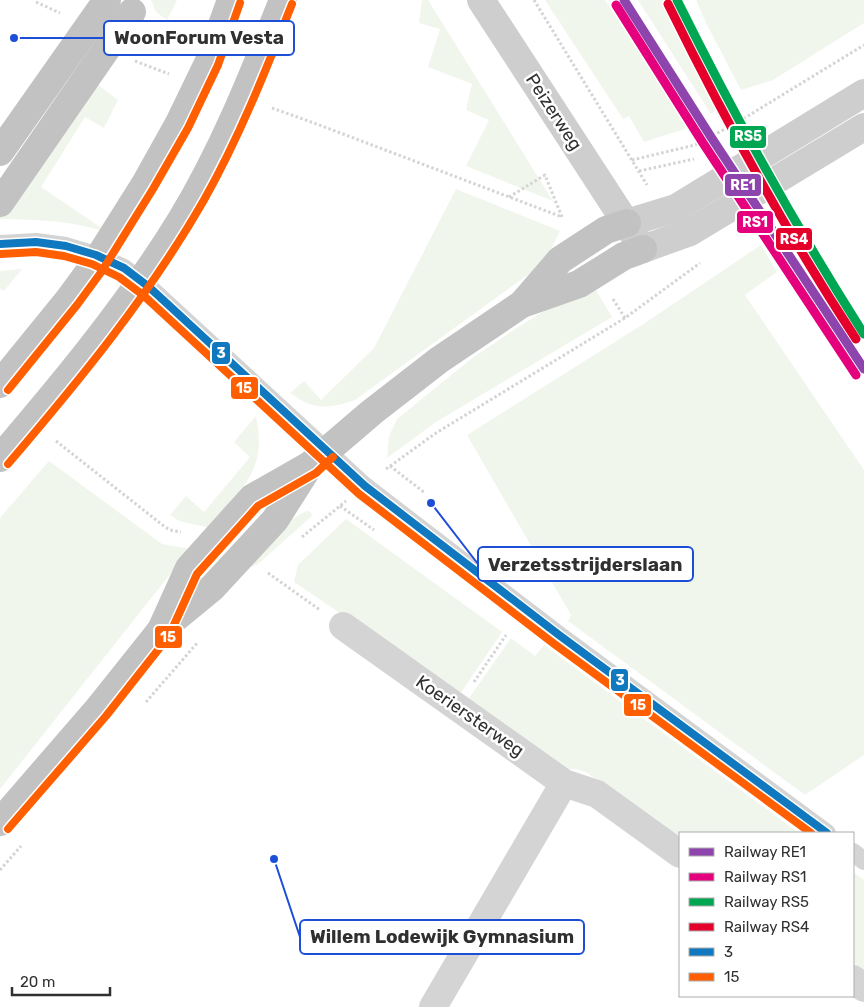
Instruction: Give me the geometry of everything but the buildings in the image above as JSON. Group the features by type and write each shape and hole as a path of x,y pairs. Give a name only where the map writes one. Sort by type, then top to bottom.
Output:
{"highway":[{"path":"0,152 107,0"},
{"path":"0,384 84,278 145,184 179,123 209,61 231,0"},
{"path":"0,458 107,328 182,219 248,88 283,0"},
{"path":"0,203 110,44 130,4"},
{"path":"522,304 560,260 606,230 627,223"},
{"path":"161,630 189,568 252,498 318,457 438,360 522,304 579,284 624,256 643,249"},
{"path":"0,822 98,709 161,630 212,588 275,520 318,457"}],"main road":[{"name":"Peizerweg","path":"482,0 643,249"},
{"path":"627,223 676,208 864,93"},
{"path":"643,249 690,232 864,128"}],"street":[{"name":"Koeriersterweg","path":"343,626 564,783 597,794 679,853"},
{"path":"434,1007 564,783"},
{"path":"854,980 864,988"}],"lane":[{"path":"0,244 36,242 66,246 96,255 124,268 149,287 318,457 365,486 559,635 826,832"},
{"path":"854,853 864,861"}],"path":[{"path":"534,0 639,171"},
{"path":"36,2 69,17 86,29"},
{"path":"110,44 135,62 170,74"},
{"path":"632,160 695,145 738,122 864,45"},
{"path":"266,106 562,217 545,174 509,197"},
{"path":"295,543 390,466 436,433 625,318 696,266"},
{"path":"55,440 165,527 170,530 197,534 210,545"},
{"path":"390,466 425,493"},
{"path":"340,506 374,530"},
{"path":"264,571 343,626"},
{"path":"457,708 506,635"}],"shaded area":[{"path":"151,0 177,0 167,20 156,12"},
{"path":"422,0 428,0 553,201 466,166 489,120 466,110 472,84 428,67 440,29 419,23"},
{"path":"545,0 605,0 688,128 644,142 629,116 623,119"},
{"path":"638,0 666,0 718,108 711,114"},
{"path":"696,0 864,0 864,23 773,80 741,90"},
{"path":"94,82 118,100 104,128 85,117 41,187 109,233 68,223 0,219 0,216"},
{"path":"456,189 560,231 550,251 536,269 355,400 338,405 319,406 305,402 290,393 304,381 321,400 374,348"},
{"path":"761,245 777,272 745,295 864,470 864,755 805,795 568,621 571,615 467,435 645,323"},
{"path":"22,269 4,291 0,289 0,271"},
{"path":"594,287 612,317 436,422 387,458 389,436 397,419 471,359 515,329 560,301"},
{"path":"256,416 259,436 258,452 255,466 241,490 207,527 179,521 170,515 186,496 204,512 250,457 234,442"},
{"path":"49,461 162,544 190,549 0,789 0,518"},
{"path":"306,511 311,512 312,516 258,564 252,567 247,566 289,521"},
{"path":"346,519 502,632 460,694 294,582 298,565"},
{"path":"511,638 535,656 544,645 798,832 679,832 679,838 586,772 567,769 467,701"},
{"path":"854,873 864,880 864,971 854,964"}],"rail line":[{"name":"RE1","path":"624,0 711,137 864,369"},
{"name":"RS5","path":"677,0 766,170 864,334"},
{"name":"RS4","path":"668,4 757,175 805,258 856,339"},
{"name":"RS1","path":"616,5 703,143 856,375"}],"transit line":[{"name":"15","path":"8,390 102,271 153,189 188,128 218,65 240,3"},
{"name":"15","path":"8,464 112,337 183,236 217,176 240,128 292,4"},
{"name":"3","path":"0,244 36,242 66,246 96,255 124,268 149,287 365,486 559,635 826,832"},
{"name":"15","path":"1,254 36,252 64,256 92,264 119,277 143,295 359,494 553,643 810,832"},
{"name":"15","path":"8,829 106,716 169,636 197,574 258,506 316,473 333,457"}],"place":[{"name":"WoonForum Vesta","path":"14,38"},
{"name":"Verzetsstrijderslaan","path":"431,503"},
{"name":"Willem Lodewijk Gymnasium","path":"274,859"}]}
